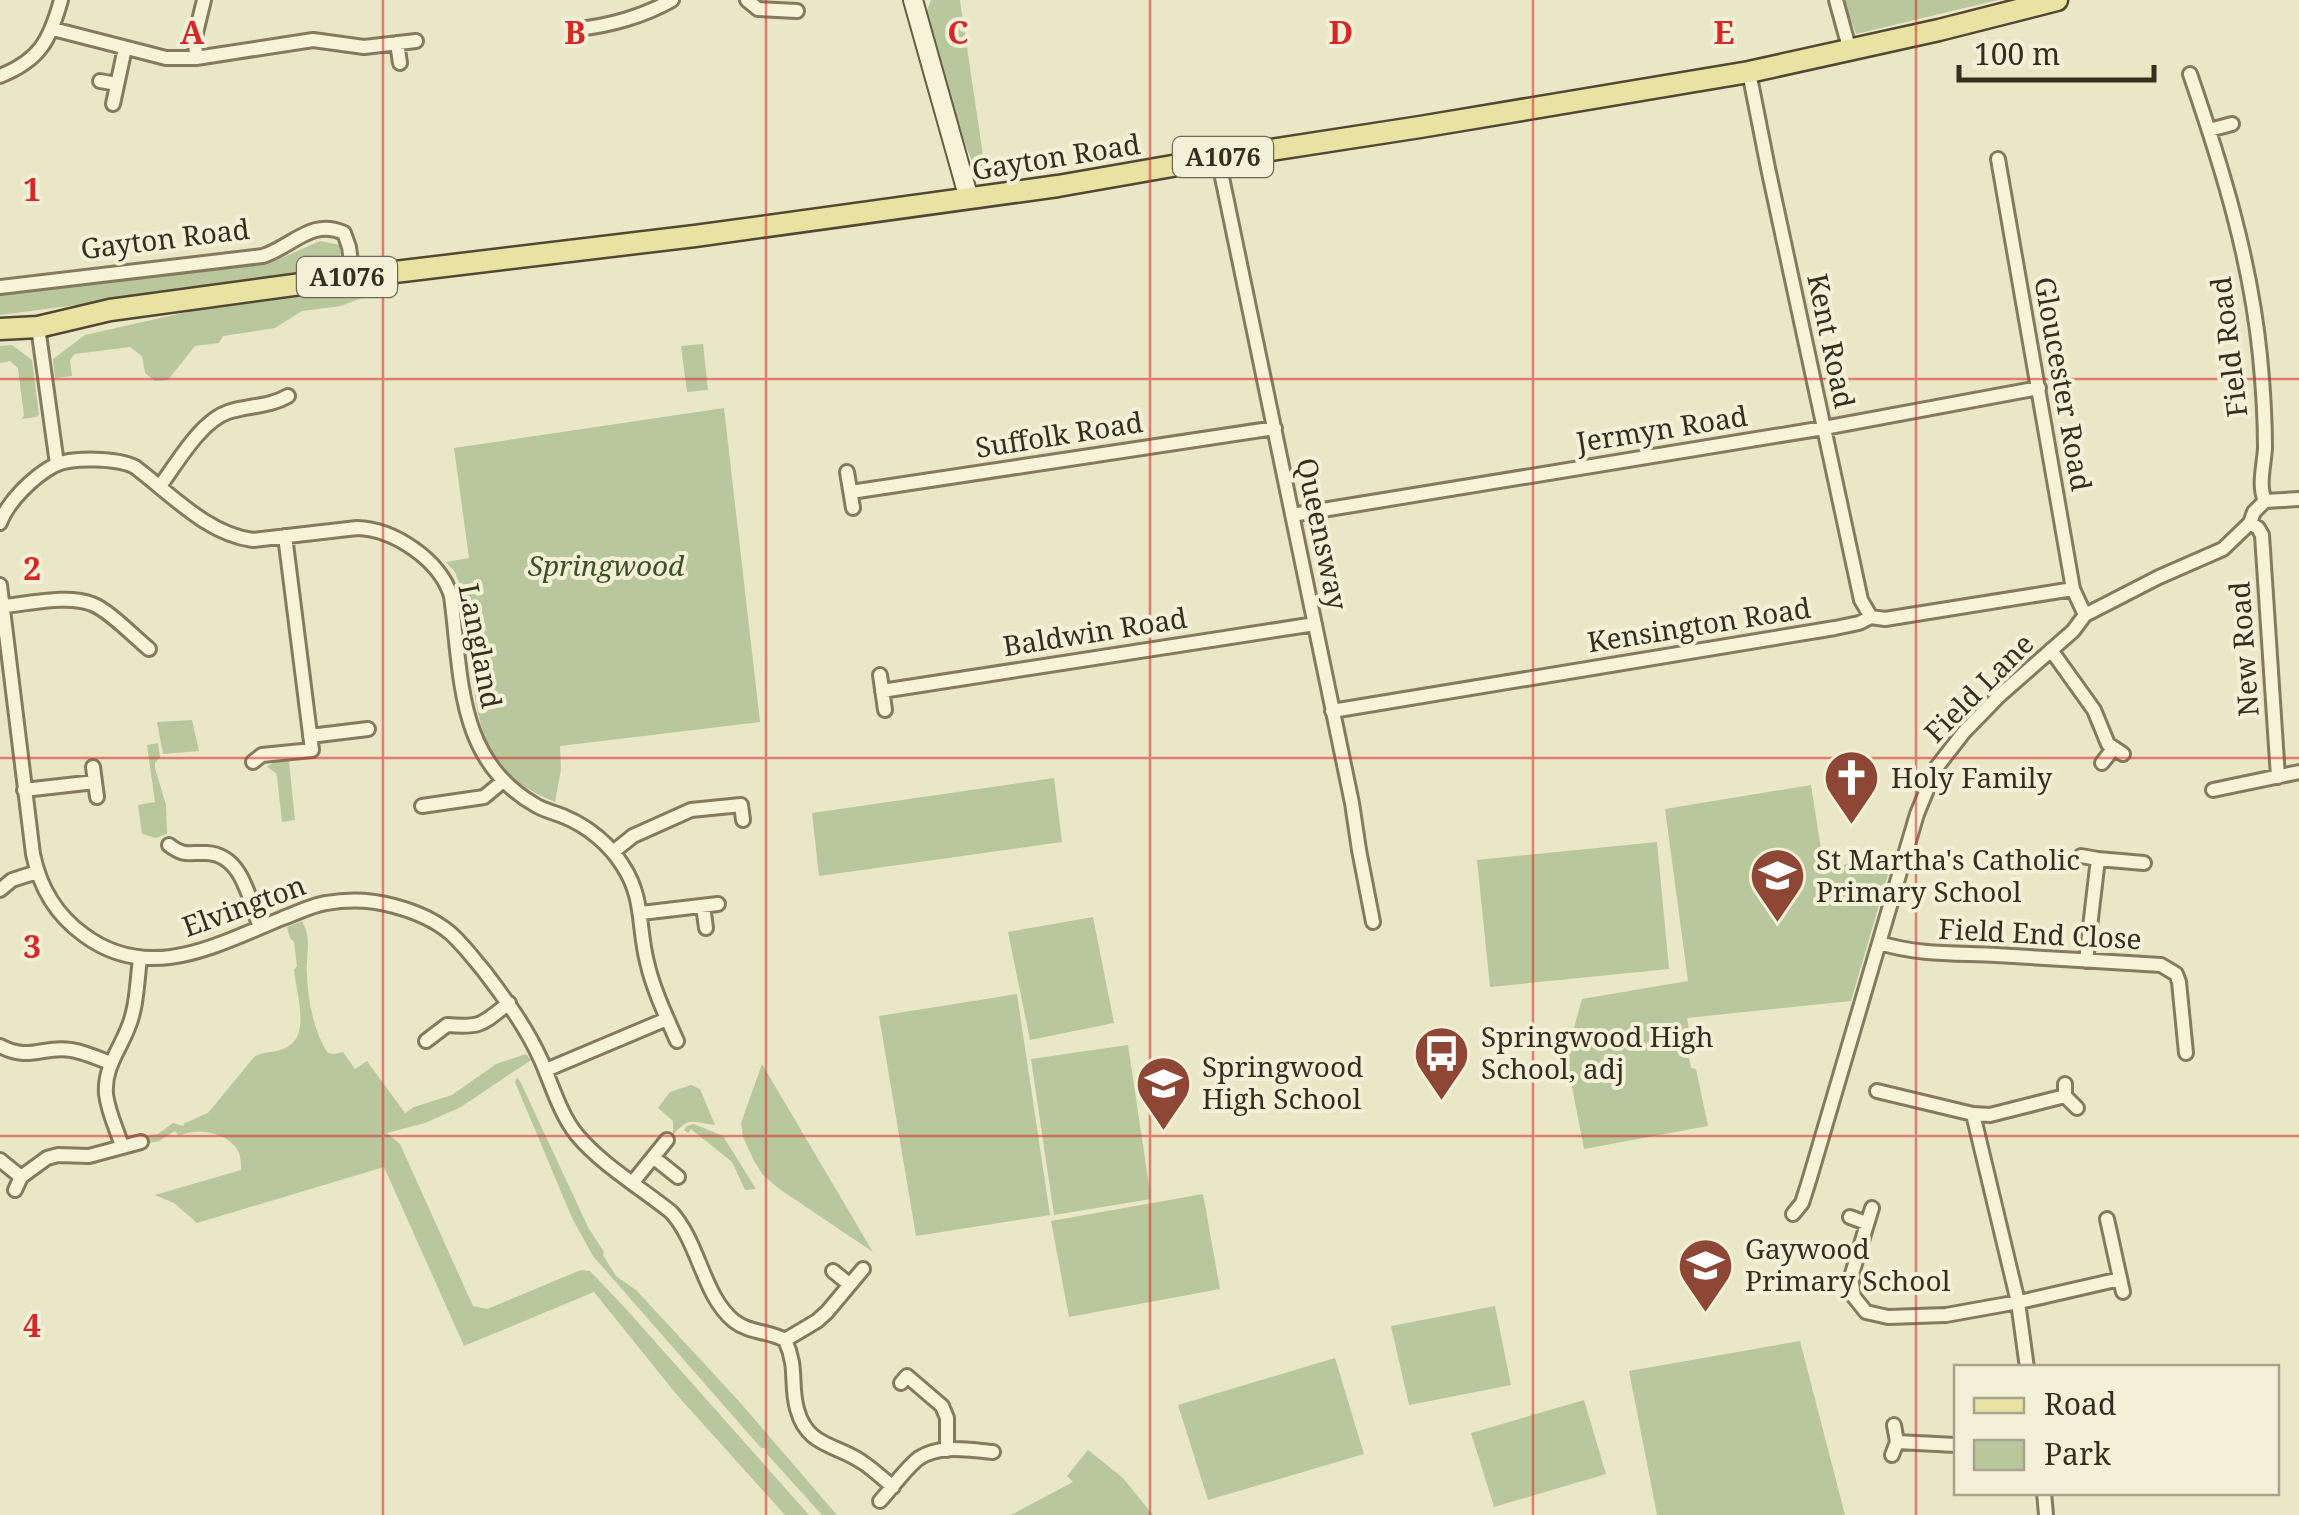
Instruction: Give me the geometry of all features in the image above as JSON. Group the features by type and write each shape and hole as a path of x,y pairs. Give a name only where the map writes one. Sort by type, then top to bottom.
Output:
{"main road":[{"name":"Gayton Road","path":"0,329 38,327 110,310 353,277 696,236 1058,186 1749,72 2057,0"}],"street":[{"path":"0,76 22,67 39,51 53,28 61,0"},
{"path":"196,58 195,37 204,0"},
{"path":"577,29 598,27 672,0"},
{"path":"747,0 758,9 798,11"},
{"path":"913,0 968,199"},
{"path":"1836,0 1850,51"},
{"path":"53,28 166,58 196,58 314,40 364,47 416,41"},
{"path":"397,43 400,63"},
{"path":"113,104 125,48"},
{"name":"Kent Road","path":"1749,72 1861,600 1871,617"},
{"name":"Field Road","path":"2190,74 2238,224 2257,335 2264,409 2265,502"},
{"path":"100,81 117,84"},
{"path":"2209,130 2232,124"},
{"name":"Queensway","path":"1218,158 1352,803 1373,922"},
{"name":"Gloucester Road","path":"1998,159 2073,589 2085,615"},
{"name":"Gayton Road","path":"0,287 263,256 317,228 344,233 353,277"},
{"path":"0,520 13,500 56,464 38,327"},
{"name":"Jermyn Road","path":"1292,515 1824,428 2039,388"},
{"path":"160,486 204,428 218,416 272,405 288,396"},
{"name":"Suffolk Road","path":"851,492 1275,428"},
{"name":"Langland","path":"56,464 125,462 213,528 253,540 372,528 397,538 438,571 451,596 469,724 485,759 502,782 542,809 579,823 613,852 634,887 646,959 677,1041"},
{"path":"848,472 853,508"},
{"path":"2265,502 2299,499"},
{"name":"Field Lane","path":"1794,1214 1802,1203 1917,814 1936,768 1999,696 2074,631 2085,615 2223,549 2265,502"},
{"name":"New Road","path":"2250,523 2262,535 2278,777"},
{"path":"253,762 262,755 312,750 285,536"},
{"name":"Elvington","path":"0,585 36,872 57,910 72,927 105,950 160,959 196,953 325,903 360,901 395,906 432,920 468,952 528,1030 576,1134 680,1222 720,1306 734,1322 785,1340"},
{"name":"Kensington Road","path":"1332,711 1847,626 1871,617 1886,619 2073,589"},
{"path":"3,606 84,601 96,605 149,649"},
{"name":"Baldwin Road","path":"882,691 1315,624"},
{"path":"2051,650 2094,710 2108,744 2118,751 2102,763"},
{"path":"880,675 885,710"},
{"path":"0,726 17,724"},
{"path":"310,736 368,729"},
{"path":"24,790 96,789 93,767"},
{"path":"2213,790 2299,772"},
{"path":"422,806 484,797 502,782"},
{"path":"613,852 633,836 691,810 741,806"},
{"path":"168,845 180,854 207,853 228,860 238,870 260,928"},
{"path":"2080,856 2144,862"},
{"path":"2086,961 2098,859"},
{"path":"0,890 12,880 36,872"},
{"path":"641,914 710,905 706,928"},
{"name":"Field End Close","path":"1880,943 1925,954 2161,965 2176,974 2186,1053"},
{"path":"122,1146 106,1095 110,1063 134,1010 140,958"},
{"path":"426,1041 448,1025 473,1027 484,1022 509,1003"},
{"path":"546,1070 667,1019"},
{"path":"1,1048 30,1054 72,1050 110,1063"},
{"path":"1877,1091 1974,1114 1990,1114 2065,1090 2077,1108"},
{"path":"1974,1114 2018,1302 2028,1365"},
{"path":"633,1182 668,1140"},
{"path":"0,1160 18,1184 37,1164 58,1155 89,1156 141,1142"},
{"path":"653,1156 678,1177"},
{"path":"1872,1208 1851,1277 1854,1297 1866,1312 1888,1316 1946,1314 2122,1285 2107,1219"},
{"path":"1850,1217 1866,1224"},
{"path":"863,1269 817,1321 785,1340 792,1355 796,1408 808,1432 828,1447 862,1461 893,1487"},
{"path":"833,1270 850,1284"},
{"path":"900,1383 907,1376 942,1406 947,1418 947,1450"},
{"path":"1894,1425 1894,1448 1954,1445"},
{"path":"880,1501 919,1458 956,1448 993,1452"}],"green space":[{"path":"931,0 960,0 985,169 977,174 952,110 925,16"},
{"path":"1844,0 1998,0 1856,34"},
{"path":"320,241 340,245 340,271 0,315 0,294 270,263"},
{"path":"388,286 341,306 302,311 275,328 223,336 219,343 195,346 168,380 155,381 145,373 142,356 130,347 75,354 70,360 72,376 55,378 53,359 85,335 196,310"},
{"path":"703,344 708,390 687,392 681,346"},
{"path":"12,345 32,360 39,415 36,417 21,419 24,416 18,368 10,361 0,363 0,346"},
{"name":"Springwood","path":"724,408 760,722 560,746 561,770 555,802 533,792 502,767 492,753 479,718 462,590 446,562 469,558 454,448"},
{"path":"192,720 199,751 163,754 157,722"},
{"path":"158,743 160,757 155,768 166,805 167,834 156,838 142,834 138,805 155,802 147,745"},
{"path":"289,761 295,820 282,822 276,773 267,767"},
{"path":"1054,778 1062,842 819,876 812,813"},
{"name":"St Martha's Catholic Primary School","path":"1811,785 1824,868 1893,857 1851,1001 1687,1018 1691,1068 1696,1069 1708,1126 1584,1149 1566,1056 1582,999 1688,981 1665,809"},
{"path":"1657,842 1669,969 1490,987 1477,860"},
{"path":"1093,917 1114,1023 1030,1040 1008,932"},
{"path":"302,921 308,942 310,1006 323,1045 328,1053 343,1052 355,1069 367,1061 405,1113 452,1095 496,1064 526,1054 531,1060 461,1107 425,1123 387,1133 400,1144 473,1306 487,1309 581,1270 590,1271 809,1515 785,1515 677,1395 594,1292 464,1346 384,1167 197,1223 174,1203 155,1195 241,1170 235,1146 221,1136 204,1132 179,1136 175,1131 145,1144 143,1137 158,1134 173,1123 183,1126 208,1113 255,1056 283,1049 294,1041 300,1012 294,942 287,927"},
{"path":"1017,994 1050,1215 916,1236 879,1016"},
{"path":"1128,1045 1151,1199 1054,1215 1031,1059"},
{"path":"762,1064 873,1252 778,1188 754,1161 741,1123"},
{"path":"515,1074 588,1227 616,1276 636,1290 737,1399 837,1515 822,1515 593,1256 572,1218"},
{"path":"691,1085 700,1089 715,1125 688,1123 673,1135 673,1121 658,1108 670,1092"},
{"path":"694,1124 723,1136 756,1189 745,1190 732,1162 691,1129 688,1133 684,1130"},
{"path":"1203,1194 1220,1289 1069,1317 1051,1221"},
{"path":"1495,1306 1511,1385 1409,1405 1391,1326"},
{"path":"1800,1341 1845,1515 1657,1515 1629,1371"},
{"path":"1335,1358 1364,1454 1208,1500 1178,1405"},
{"path":"1584,1400 1606,1474 1494,1507 1471,1433"},
{"path":"1088,1450 1123,1478 1153,1515 1011,1515 1073,1482 1067,1476"}],"place":[{"name":"Holy Family","path":"1852,827"},
{"name":"St Martha's Catholic Primary School","path":"1777,925"},
{"name":"Springwood High School, adj","path":"1442,1102"},
{"name":"Springwood High School","path":"1163,1132"},
{"name":"Gaywood Primary School","path":"1706,1314"}]}
